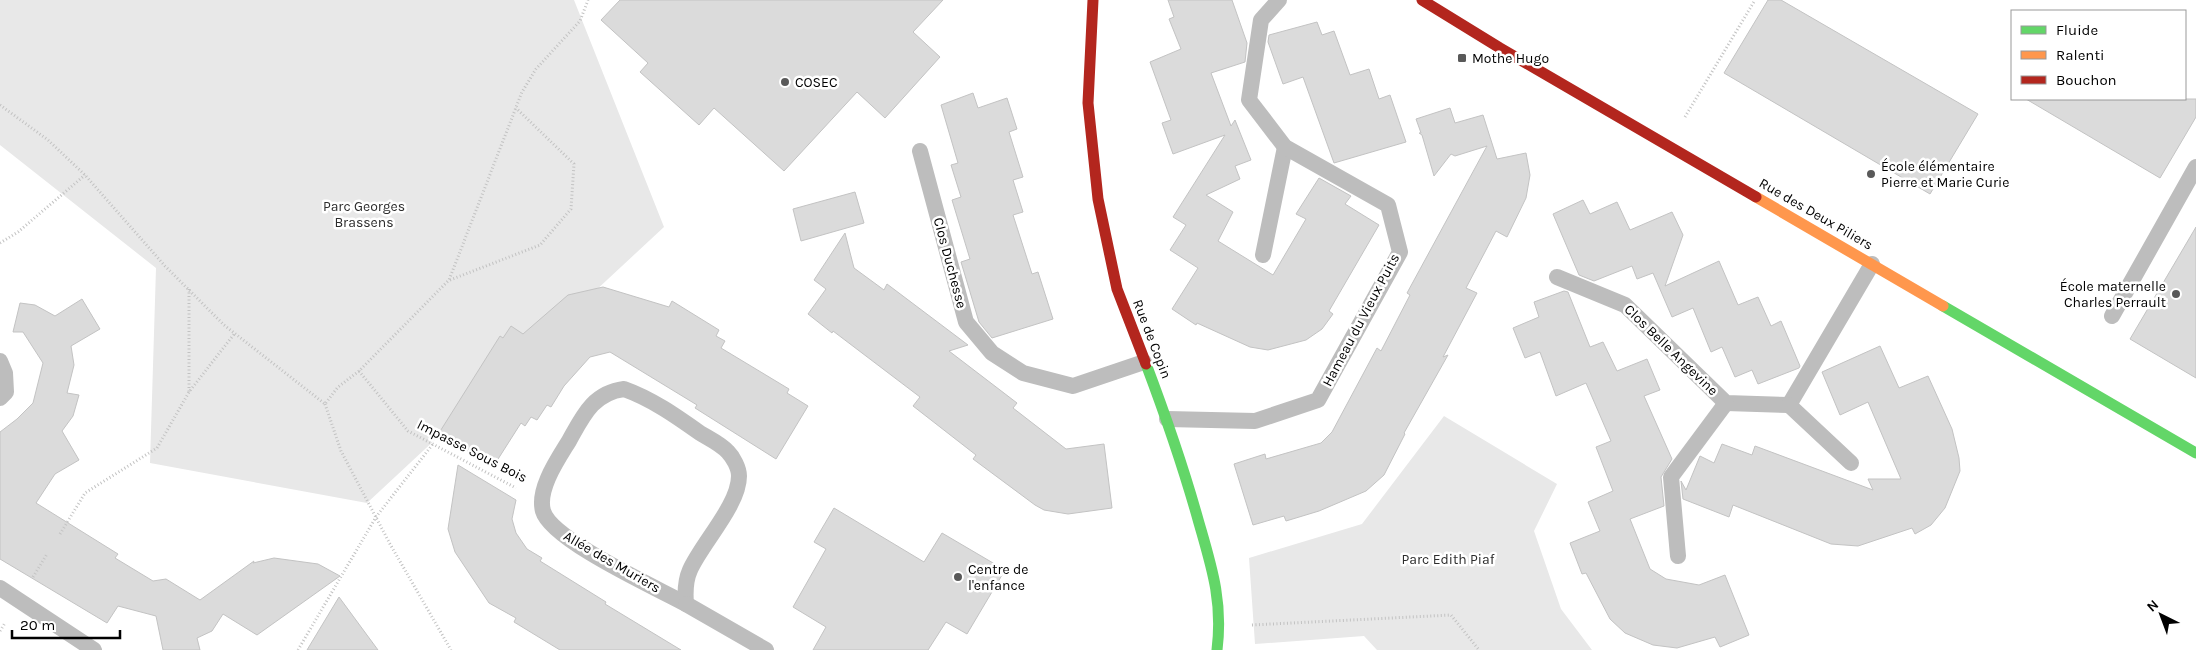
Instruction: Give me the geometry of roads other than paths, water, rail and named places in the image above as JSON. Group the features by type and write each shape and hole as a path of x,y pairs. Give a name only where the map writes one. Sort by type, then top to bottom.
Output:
{"street":[{"name":"Rue de Copin","path":"1093,0 1088,103 1098,199 1118,289 1144,362 1168,419 1217,587 1220,626 1217,650"},
{"name":"Rue des Deux Piliers","path":"1422,0 1500,48 2196,453"}],"lane":[{"name":"Hameau du Vieux Puits","path":"1168,419 1255,421 1318,400 1400,252 1388,205 1285,146 1249,100 1261,20 1279,0"},
{"path":"1263,255 1285,146"},
{"name":"Clos Duchesse","path":"920,152 966,322 992,353 1023,373 1073,386 1144,362"},
{"path":"2112,316 2196,167"},
{"path":"1851,463 1789,405 1872,264"},
{"name":"Clos Belle Angevine","path":"1557,278 1625,305 1726,403 1789,405"},
{"path":"0,361 5,373 6,392 0,398"},
{"name":"Allée des Muriers","path":"686,604 685,586 690,570 736,491 739,475 735,463 728,451 639,394 624,389 610,391 598,398 582,418 551,473 542,498 544,512 554,528 580,546 766,650"},
{"name":"Clos Belle Angevine","path":"1678,556 1671,477 1726,403"},
{"path":"0,588 94,650"}],"place":[{"name":"Mothe Hugo","path":"1462,58"},
{"name":"COSEC","path":"785,82"},
{"name":"École élémentaire Pierre et Marie Curie","path":"1871,174"},
{"name":"École maternelle Charles Perrault","path":"2176,294"},
{"name":"Centre de l'enfance","path":"958,577"}],"park label":[{"name":"Parc Georges Brassens","path":"364,214"},
{"name":"Parc Edith Piaf","path":"1448,559"}]}
